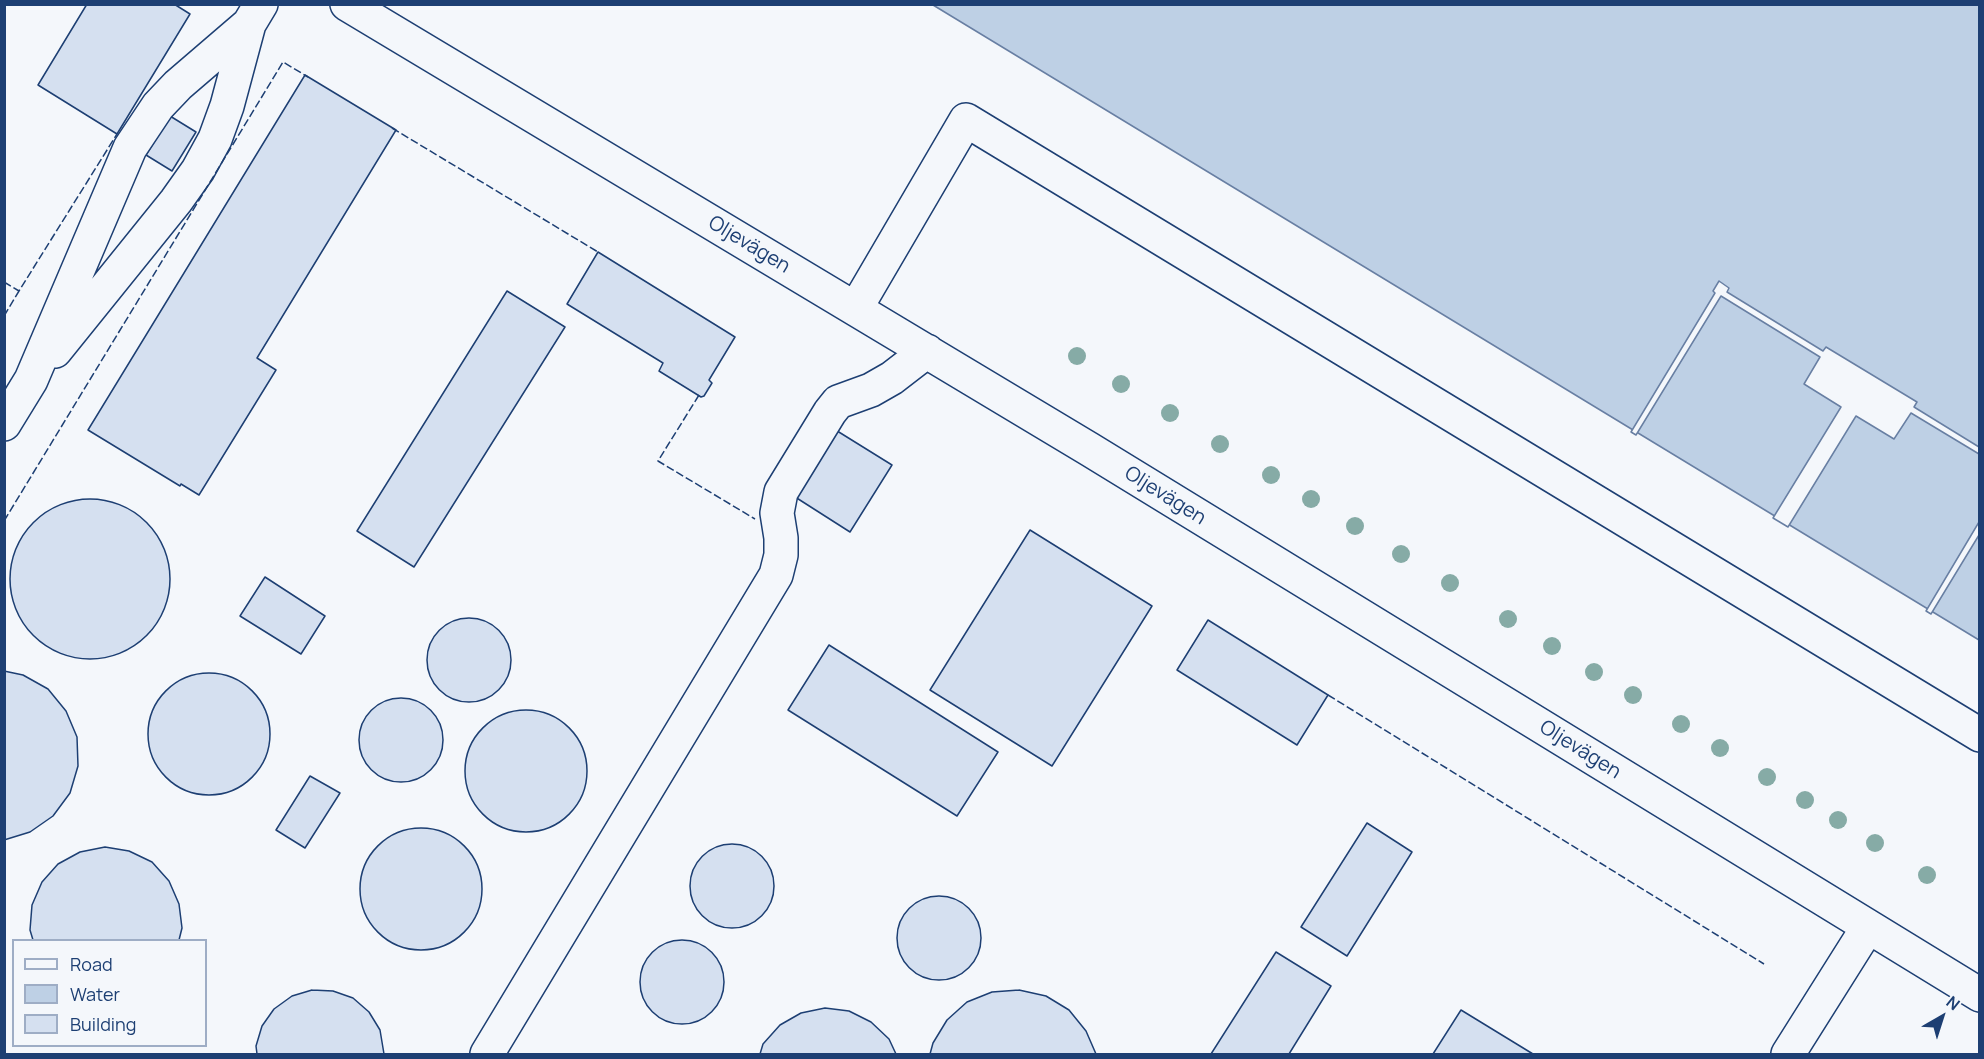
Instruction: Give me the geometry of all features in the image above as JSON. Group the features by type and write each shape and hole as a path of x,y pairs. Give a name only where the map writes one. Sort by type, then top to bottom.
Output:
{"street":[{"name":"Oljevägen","path":"347,4 927,351 1980,995"},
{"path":"31,380 130,148 158,106 255,14"},
{"path":"4,424 31,380 176,201 198,170 215,139 255,14"},
{"path":"856,308 966,120 1980,735"},
{"path":"487,1054 776,575 781,555 777,513 781,492 830,412 838,402 871,390 892,378 927,351"},
{"path":"1788,1054 1868,927"}],"water":[{"path":"933,5 1979,5 1979,640"}],"pier":[{"path":"1719,281 1729,288 1727,292 1823,351 1826,347 1917,402 1914,407 1979,447 1979,454 1911,413 1894,439 1856,416 1788,527 1773,518 1841,407 1804,384 1820,357 1721,296 1636,435 1631,432 1715,293 1713,291"},
{"path":"1979,522 1979,535 1931,614 1926,611"}],"building":[{"path":"87,4 174,4 190,14 117,134 38,85"},
{"path":"305,75 396,130 257,358 276,370 199,495 181,484 180,486 88,430"},
{"path":"170,116 196,132 172,171 146,155"},
{"path":"598,252 735,337 709,380 712,383 704,396 701,397 659,371 663,363 567,304"},
{"path":"507,291 565,327 414,567 357,531"},
{"path":"834,429 892,465 850,532 792,495"},
{"path":"90,499 120,505 146,523 164,549 170,579 164,609 146,635 120,653 90,659 60,653 34,635 16,609 10,579 16,549 34,523 60,505"},
{"path":"1030,530 1152,606 1052,766 930,690"},
{"path":"265,577 325,616 301,654 240,616"},
{"path":"469,618 485,621 504,637 511,660 508,676 492,695 469,702 453,699 434,683 427,660 430,644 446,625"},
{"path":"1208,620 1328,695 1297,745 1177,670"},
{"path":"829,645 998,752 957,816 788,710"},
{"path":"4,671 23,675 48,689 66,711 77,737 78,766 70,793 53,816 30,832 4,840"},
{"path":"209,673 232,678 252,691 265,711 270,734 265,757 252,777 232,790 209,795 186,790 166,777 153,757 148,734 153,711 166,691 186,678"},
{"path":"401,698 417,701 436,717 443,740 440,756 424,775 401,782 385,779 366,763 359,740 362,724 378,705"},
{"path":"526,710 549,715 569,728 582,748 587,771 582,794 569,814 549,827 526,832 503,827 483,814 470,794 465,771 470,748 483,728 503,715"},
{"path":"310,776 340,793 305,848 276,830"},
{"path":"1367,823 1412,852 1347,956 1301,927"},
{"path":"421,828 444,833 464,846 477,866 482,889 477,912 464,932 444,945 421,950 398,945 378,932 365,912 360,889 365,866 378,846 398,833"},
{"path":"732,844 748,847 762,856 771,870 774,886 771,902 762,916 748,925 732,928 716,925 702,916 693,902 690,886 693,870 702,856 716,847"},
{"path":"105,847 129,851 152,862 169,881 179,904 182,928 179,939 33,939 30,930 32,905 42,882 58,864 80,852"},
{"path":"939,896 955,899 974,915 981,938 978,954 962,973 939,980 923,977 904,961 897,938 900,922 916,903"},
{"path":"682,940 698,943 712,952 721,966 724,982 721,998 712,1012 698,1021 682,1024 666,1021 652,1012 643,998 640,982 643,966 652,952 666,943"},
{"path":"1276,952 1331,986 1289,1054 1211,1054"},
{"path":"312,990 333,991 353,998 369,1012 380,1030 384,1054 257,1054 256,1046 262,1026 274,1009 292,996"},
{"path":"1019,990 1046,996 1069,1010 1086,1031 1096,1054 930,1054 933,1043 947,1020 967,1002 992,992"},
{"path":"825,1008 849,1011 871,1022 889,1039 896,1054 760,1054 763,1044 780,1025 801,1013"},
{"path":"1461,1010 1533,1054 1433,1054"}],"fence":[{"path":"4,521 283,62 308,77"},
{"path":"392,128 598,252"},
{"path":"4,282 19,291 117,134"},
{"path":"4,316 19,291"},
{"path":"699,395 658,461 755,519"},
{"path":"1328,695 1764,964"}]}
